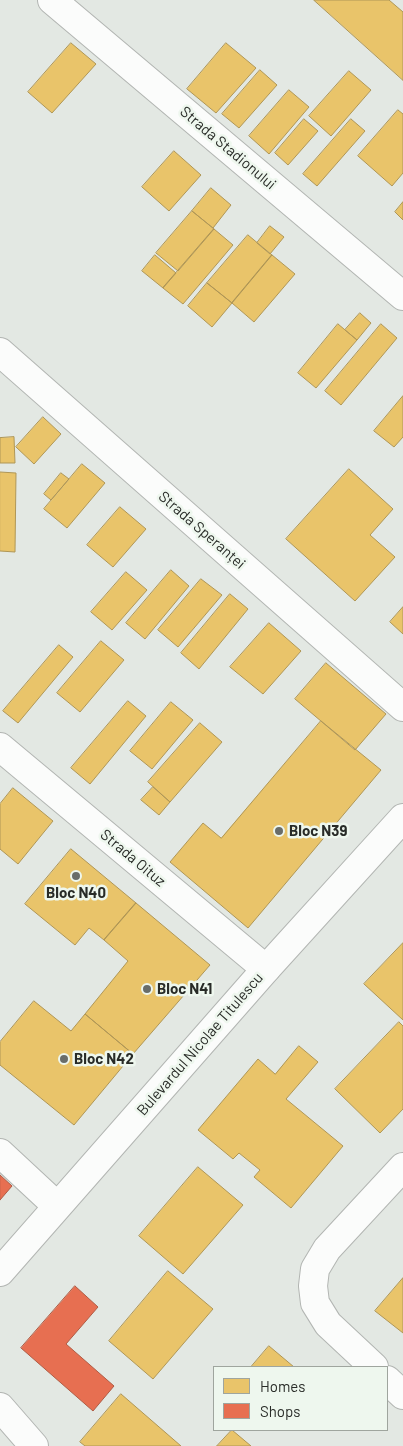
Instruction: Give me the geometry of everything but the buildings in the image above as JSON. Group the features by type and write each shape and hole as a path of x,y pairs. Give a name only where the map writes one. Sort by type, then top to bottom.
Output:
{"street":[{"name":"Strada Stadionului","path":"52,0 403,296"},
{"name":"Strada Speranței","path":"0,352 403,707"},
{"name":"Strada Oituz","path":"0,747 266,969"},
{"name":"Bulevardul Nicolae Titulescu","path":"0,1272 266,969 403,818"},
{"path":"0,1153 57,1206"},
{"path":"373,1366 328,1324 315,1303 313,1286 315,1269 327,1249 403,1167"},
{"path":"388,1381 403,1395"},
{"path":"0,1407 34,1446"}],"place":[{"name":"Bloc N39","path":"279,831"},
{"name":"Bloc N40","path":"76,876"},
{"name":"Bloc N41","path":"147,989"},
{"name":"Bloc N42","path":"64,1059"}]}
